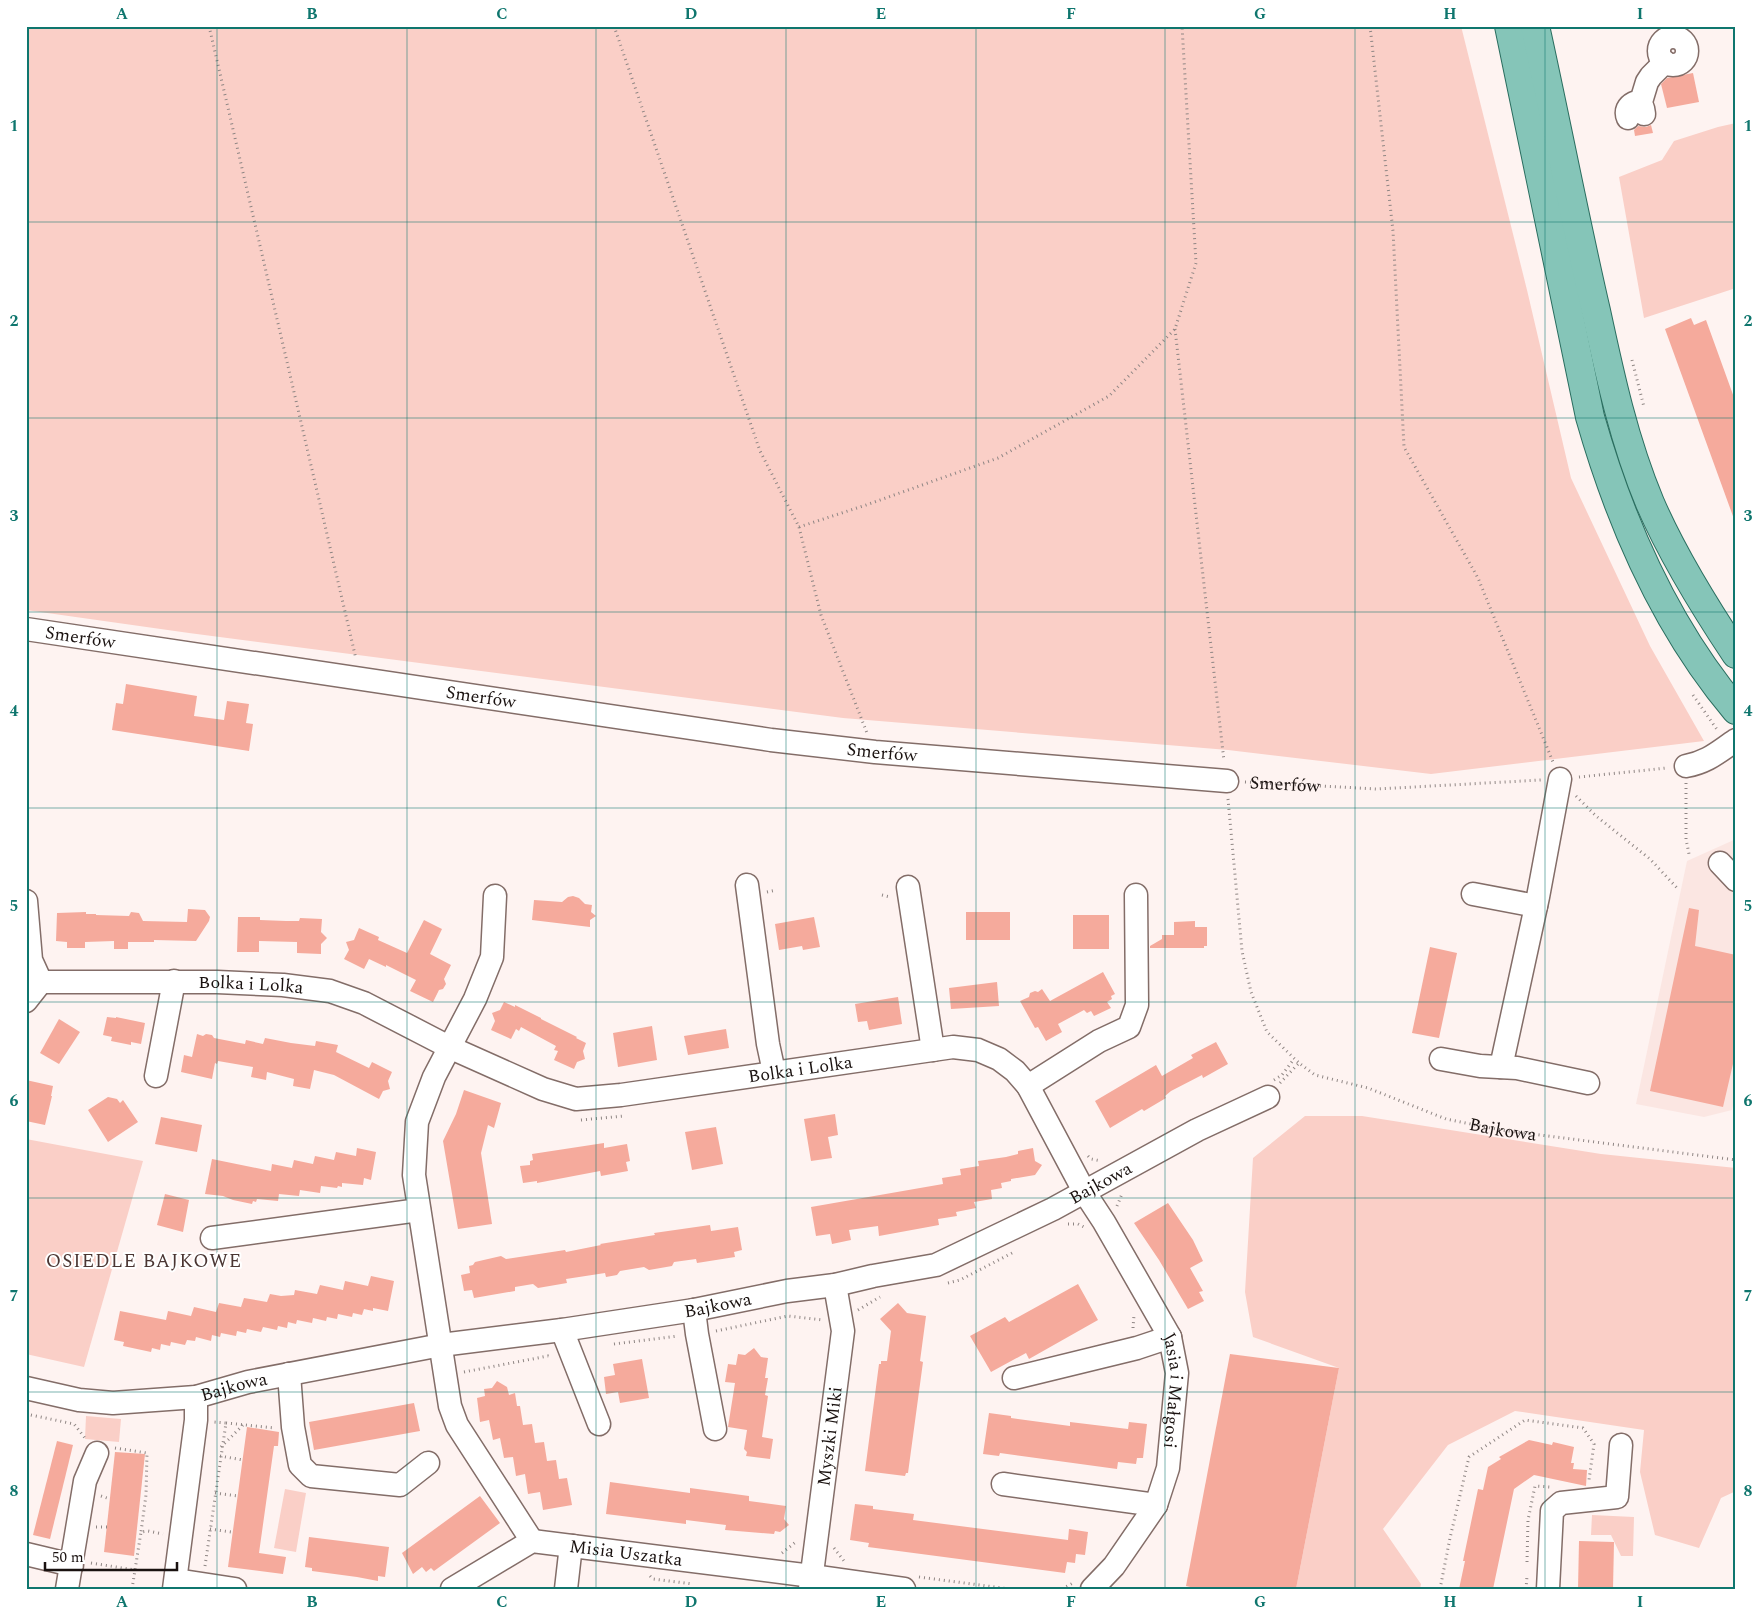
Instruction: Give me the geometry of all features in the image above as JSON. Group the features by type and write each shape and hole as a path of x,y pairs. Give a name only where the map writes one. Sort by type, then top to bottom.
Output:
{"main road":[{"path":"1508,26 1590,417 1604,465 1631,534 1670,614 1690,648 1736,710"},
{"path":"1535,26 1602,340 1619,413 1630,448 1650,504 1704,606 1736,654"}],"street":[{"path":"1637,113 1647,82 1665,62 1660,55 1659,46 1665,39 1677,31"},
{"name":"Smerfów","path":"26,629 771,740 875,752 1227,781"},
{"path":"1686,766 1700,764 1708,760 1736,740"},
{"path":"1501,1066 1536,906 1560,779"},
{"path":"1720,863 1736,880"},
{"path":"747,885 768,1044 774,1072"},
{"path":"908,887 933,1050"},
{"path":"1473,894 1536,906"},
{"path":"1028,1086 1099,1041 1129,1028 1138,1005 1136,895"},
{"path":"456,1588 532,1541 457,1425 450,1406 414,1175 417,1122 434,1077 475,999 492,957 495,896"},
{"path":"26,901 31,960 41,982 26,1001"},
{"name":"Bolka i Lolka","path":"41,982 174,982 283,985 330,992 364,1003 449,1047 543,1089 576,1099 621,1095 953,1046 978,1050 1000,1058 1028,1086 1085,1193"},
{"path":"156,1076 174,982"},
{"path":"1441,1059 1480,1066 1501,1066 1540,1072 1588,1083"},
{"name":"Bajkowa","path":"26,1388 79,1400 114,1403 196,1397 248,1382 441,1345 562,1330 694,1310 787,1291 835,1285 872,1276 936,1265 1085,1193 1119,1172 1197,1130 1268,1097"},
{"name":"Jasia i Małgosi","path":"1085,1193 1104,1222 1170,1337 1178,1373 1168,1468 1156,1505 1114,1566 1092,1589"},
{"path":"212,1238 419,1210"},
{"name":"Myszki Miki","path":"811,1582 843,1332 835,1285"},
{"path":"694,1310 715,1429"},
{"path":"562,1330 599,1424"},
{"path":"1014,1378 1137,1348 1170,1337"},
{"path":"289,1374 293,1427 300,1465 311,1476 400,1485 428,1463"},
{"path":"196,1397 196,1420 175,1584 235,1589"},
{"path":"1548,1589 1552,1511 1562,1503 1617,1497 1621,1445"},
{"path":"67,1589 79,1564 85,1482 97,1453"},
{"path":"1003,1484 1156,1505"},
{"name":"Misia Uszatka","path":"532,1541 811,1582"},
{"path":"566,1589 570,1554 573,1546"},
{"path":"26,1554 79,1564"},
{"path":"811,1582 910,1583"}],"path":[{"path":"208,26 361,679"},
{"path":"614,26 760,452 799,527 821,615 875,752"},
{"path":"799,527 998,458 1108,396 1175,329 1196,263 1182,26"},
{"path":"1370,26 1393,231 1404,447 1478,578 1560,779 1596,816 1650,859 1678,889"},
{"name":"Bajkowa","path":"1175,329 1227,781 1242,951 1251,992 1267,1032 1299,1063 1315,1075 1368,1088 1446,1119 1501,1130 1736,1160"},
{"path":"1629,350 1644,408"},
{"path":"1686,766 1685,814 1689,854"},
{"name":"Smerfów","path":"1227,781 1377,789 1560,779 1686,766"},
{"path":"1268,1097 1299,1063"},
{"path":"1085,1153 1091,1159 1106,1162"},
{"path":"1062,1220 1065,1224 1078,1224 1090,1230"},
{"path":"26,1414 74,1424"},
{"path":"1440,1589 1469,1458 1500,1436 1525,1420 1583,1428 1594,1444 1588,1488"},
{"path":"210,1422 279,1429"},
{"path":"205,1572 221,1447 226,1423"},
{"path":"221,1447 244,1425"},
{"path":"97,1453 110,1448 147,1453 146,1495 132,1589"},
{"path":"220,1456 243,1460"},
{"path":"1527,1562 1528,1520 1535,1486 1553,1487"},
{"path":"215,1493 238,1496"},
{"path":"210,1529 231,1532"},
{"path":"141,1532 148,1531 165,1534"},
{"path":"781,1554 802,1537"},
{"path":"828,1540 850,1568"},
{"path":"79,1564 135,1570"},
{"path":"1526,1589 1527,1576"},
{"path":"910,1583 1010,1589"}],"shaded area":[{"path":"26,26 1461,26 1527,290 1571,478 1650,646 1704,741 1431,774 1228,750 843,718 26,610"},
{"path":"1736,123 1736,288 1644,318 1619,177 1662,160 1674,141"},
{"path":"1736,839 1736,1093 1732,1110 1704,1117 1636,1104 1687,861"},
{"path":"1305,1116 1362,1116 1601,1154 1736,1168 1736,1491 1721,1498 1699,1548 1655,1535 1640,1472 1644,1430 1515,1411 1448,1445 1383,1529 1421,1584 1420,1589 1296,1589 1339,1368 1253,1337 1245,1292 1253,1158"},
{"path":"26,1139 143,1161 84,1367 26,1354"},
{"path":"86,1416 121,1419 119,1442 85,1439"},
{"path":"285,1489 306,1493 296,1552 274,1548"},
{"path":"1592,1515 1634,1517 1633,1556 1621,1556 1611,1535 1591,1535"}],"building":[{"path":"1693,73 1699,102 1667,108 1661,84 1667,78"},
{"path":"1651,125 1653,133 1635,136 1634,130 1638,126 1646,127"},
{"path":"1691,318 1694,325 1706,320 1736,403 1736,519 1734,519 1665,329"},
{"path":"126,684 197,696 194,716 224,720 227,701 249,704 246,723 253,724 249,751 112,730 116,703 123,704"},
{"path":"568,897 579,898 585,904 592,905 591,912 596,916 590,920 590,927 532,920 534,900 562,902"},
{"path":"1689,908 1699,910 1695,946 1736,955 1736,1051 1723,1107 1650,1091"},
{"path":"188,909 205,910 210,917 196,941 154,940 154,942 128,942 128,949 114,949 114,941 85,942 85,948 67,948 67,942 56,941 57,913 86,912 86,914 96,915 129,916 131,912 139,913 143,921 187,922"},
{"path":"966,912 1010,912 1010,940 966,940"},
{"path":"1073,915 1109,915 1109,949 1073,949"},
{"path":"238,917 260,917 260,920 286,921 299,921 300,918 322,919 321,932 327,938 321,944 321,954 297,953 297,942 259,941 259,952 237,952"},
{"path":"814,917 820,947 803,950 802,946 779,950 775,924"},
{"path":"424,920 442,929 430,954 451,965 444,979 446,984 443,989 439,990 433,1002 410,991 416,980 386,965 386,967 369,959 364,969 344,959 349,950 346,942 354,940 359,928 379,937 378,940 407,953"},
{"path":"1195,921 1195,927 1207,927 1207,946 1204,946 1204,948 1150,948 1150,946 1162,939 1162,935 1174,935 1174,922"},
{"path":"1430,947 1457,953 1439,1038 1412,1033"},
{"path":"1103,972 1115,994 1107,1002 1111,1008 1094,1016 1091,1011 1087,1013 1084,1010 1058,1024 1062,1032 1046,1041 1038,1027 1035,1028 1020,1001 1029,997 1030,993 1038,992 1042,989 1050,1001"},
{"path":"997,982 999,1006 951,1009 949,988"},
{"path":"898,997 902,1024 869,1030 867,1021 858,1022 855,1004"},
{"path":"504,1002 515,1007 515,1005 541,1018 586,1043 583,1051 585,1059 577,1062 574,1069 554,1060 558,1051 554,1050 556,1046 521,1027 519,1031 516,1029 511,1039 491,1030 495,1021 492,1013 500,1010"},
{"path":"107,1017 145,1023 141,1044 131,1042 131,1045 111,1041 112,1037 103,1035"},
{"path":"59,1019 80,1032 59,1064 40,1053"},
{"path":"652,1026 657,1060 618,1067 613,1033"},
{"path":"726,1029 729,1048 688,1055 684,1036"},
{"path":"197,1034 203,1036 206,1034 212,1035 214,1038 245,1044 246,1040 263,1044 265,1038 315,1046 316,1041 338,1045 336,1052 369,1068 372,1062 392,1072 388,1081 390,1089 383,1091 379,1099 334,1075 314,1070 310,1089 293,1086 294,1079 267,1072 266,1080 251,1077 253,1067 218,1061 217,1064 215,1063 212,1079 181,1072 184,1055 192,1057"},
{"path":"1216,1042 1228,1064 1203,1078 1202,1075 1171,1091 1165,1096 1166,1098 1144,1111 1142,1109 1110,1128 1095,1101 1156,1065 1162,1076 1193,1058 1191,1055"},
{"path":"26,1080 53,1086 45,1125 26,1121"},
{"path":"464,1090 501,1103 494,1128 488,1125 481,1153 492,1224 458,1229 443,1141 456,1114"},
{"path":"108,1097 117,1099 120,1103 123,1100 138,1122 108,1142 88,1110"},
{"path":"835,1114 838,1135 828,1137 832,1158 811,1161 804,1119"},
{"path":"161,1117 202,1125 197,1152 155,1144"},
{"path":"716,1127 723,1164 692,1170 685,1132"},
{"path":"604,1143 604,1148 627,1144 630,1161 626,1162 628,1171 601,1176 600,1171 537,1183 537,1181 523,1183 520,1166 530,1165 530,1161 533,1160 532,1154"},
{"path":"357,1148 376,1152 371,1180 364,1178 363,1185 342,1183 342,1187 338,1186 337,1188 321,1186 320,1193 300,1190 299,1196 279,1194 278,1201 257,1199 252,1204 223,1196 205,1194 212,1159 271,1171 272,1164 292,1168 294,1160 313,1164 315,1156 334,1160 336,1152 356,1156"},
{"path":"1033,1148 1035,1161 1042,1165 1035,1175 1011,1179 1011,1181 1001,1183 1002,1188 991,1190 992,1199 974,1202 976,1208 956,1212 957,1216 938,1219 939,1225 879,1236 878,1226 849,1230 851,1240 832,1244 830,1234 816,1236 811,1207 943,1184 942,1178 961,1175 960,1169 979,1166 978,1161 1006,1157 1018,1154 1018,1151"},
{"path":"165,1194 189,1200 183,1232 157,1225"},
{"path":"1168,1203 1193,1240 1203,1261 1190,1268 1203,1291 1199,1292 1204,1301 1188,1309 1134,1223"},
{"path":"710,1225 711,1231 738,1227 742,1250 734,1252 735,1257 697,1263 696,1259 674,1262 672,1266 649,1270 644,1267 620,1271 617,1275 606,1277 605,1273 566,1279 567,1283 538,1288 533,1284 515,1287 515,1291 474,1298 472,1290 464,1291 461,1275 470,1273 469,1266 475,1262 501,1256 506,1259 565,1250 566,1252 655,1235 654,1233"},
{"path":"371,1276 394,1281 388,1311 373,1308 373,1311 364,1309 362,1315 353,1313 352,1317 338,1314 337,1319 327,1317 326,1321 313,1318 312,1323 297,1320 296,1324 288,1322 287,1328 278,1326 277,1330 263,1327 261,1332 247,1329 246,1333 237,1331 236,1336 221,1333 220,1337 212,1335 211,1341 196,1337 195,1341 187,1340 185,1345 171,1342 170,1346 161,1344 160,1350 152,1348 151,1352 123,1346 124,1342 114,1340 120,1311 166,1320 168,1311 191,1316 194,1307 216,1312 219,1303 241,1307 244,1298 267,1302 270,1294 281,1296 294,1295 295,1290 317,1294 320,1285 343,1290 345,1281 368,1286"},
{"path":"1078,1284 1098,1320 1029,1359 1026,1353 991,1372 970,1336 1005,1317 1009,1322"},
{"path":"898,1303 907,1313 926,1316 920,1361 923,1362 908,1473 905,1476 865,1471 879,1364 881,1364 881,1361 887,1361 891,1331 880,1319"},
{"path":"754,1348 761,1357 768,1358 765,1378 768,1378 765,1395 768,1396 762,1437 773,1439 770,1459 746,1456 747,1452 744,1449 747,1430 728,1427 735,1383 725,1382 728,1364 736,1365 738,1354 745,1355"},
{"path":"1230,1354 1339,1368 1296,1589 1199,1589 1186,1586"},
{"path":"642,1359 649,1398 620,1403 618,1392 606,1394 604,1377 615,1375 613,1364"},
{"path":"497,1381 507,1387 509,1395 515,1393 517,1406 520,1406 523,1425 532,1424 535,1443 544,1442 547,1461 556,1460 559,1479 567,1478 572,1505 543,1510 540,1492 528,1494 525,1474 516,1476 513,1457 504,1458 500,1438 493,1440 489,1420 480,1422 477,1398 485,1396 484,1389 492,1388"},
{"path":"414,1403 420,1431 314,1450 309,1422"},
{"path":"989,1413 1070,1426 1070,1422 1128,1429 1129,1422 1147,1424 1143,1458 1137,1458 1136,1464 1118,1462 1117,1469 1000,1453 999,1456 983,1454"},
{"path":"247,1427 279,1432 278,1446 274,1446 259,1553 286,1557 283,1574 228,1567"},
{"path":"1529,1440 1552,1445 1553,1442 1574,1447 1571,1463 1574,1463 1573,1469 1587,1470 1586,1486 1534,1475 1514,1489 1493,1589 1459,1589 1478,1489 1483,1490 1488,1467 1501,1459 1499,1457"},
{"path":"57,1441 73,1445 50,1539 33,1535"},
{"path":"115,1452 145,1454 134,1556 104,1552"},
{"path":"610,1482 690,1493 690,1488 749,1496 749,1501 786,1506 784,1519 789,1525 780,1532 775,1531 774,1534 725,1530 726,1525 686,1520 686,1524 606,1514"},
{"path":"480,1496 500,1523 434,1571 431,1568 426,1572 422,1567 413,1574 402,1553"},
{"path":"855,1504 873,1506 873,1509 914,1514 913,1520 1068,1540 1069,1529 1088,1532 1085,1555 1076,1554 1075,1563 1067,1562 1065,1573 868,1547 869,1543 850,1540"},
{"path":"309,1537 389,1547 385,1577 378,1576 378,1581 312,1571 312,1568 305,1567"},
{"path":"1579,1541 1614,1542 1613,1589 1578,1589"}],"district":[{"name":"OSIEDLE BAJKOWE","path":"144,1260"}]}
